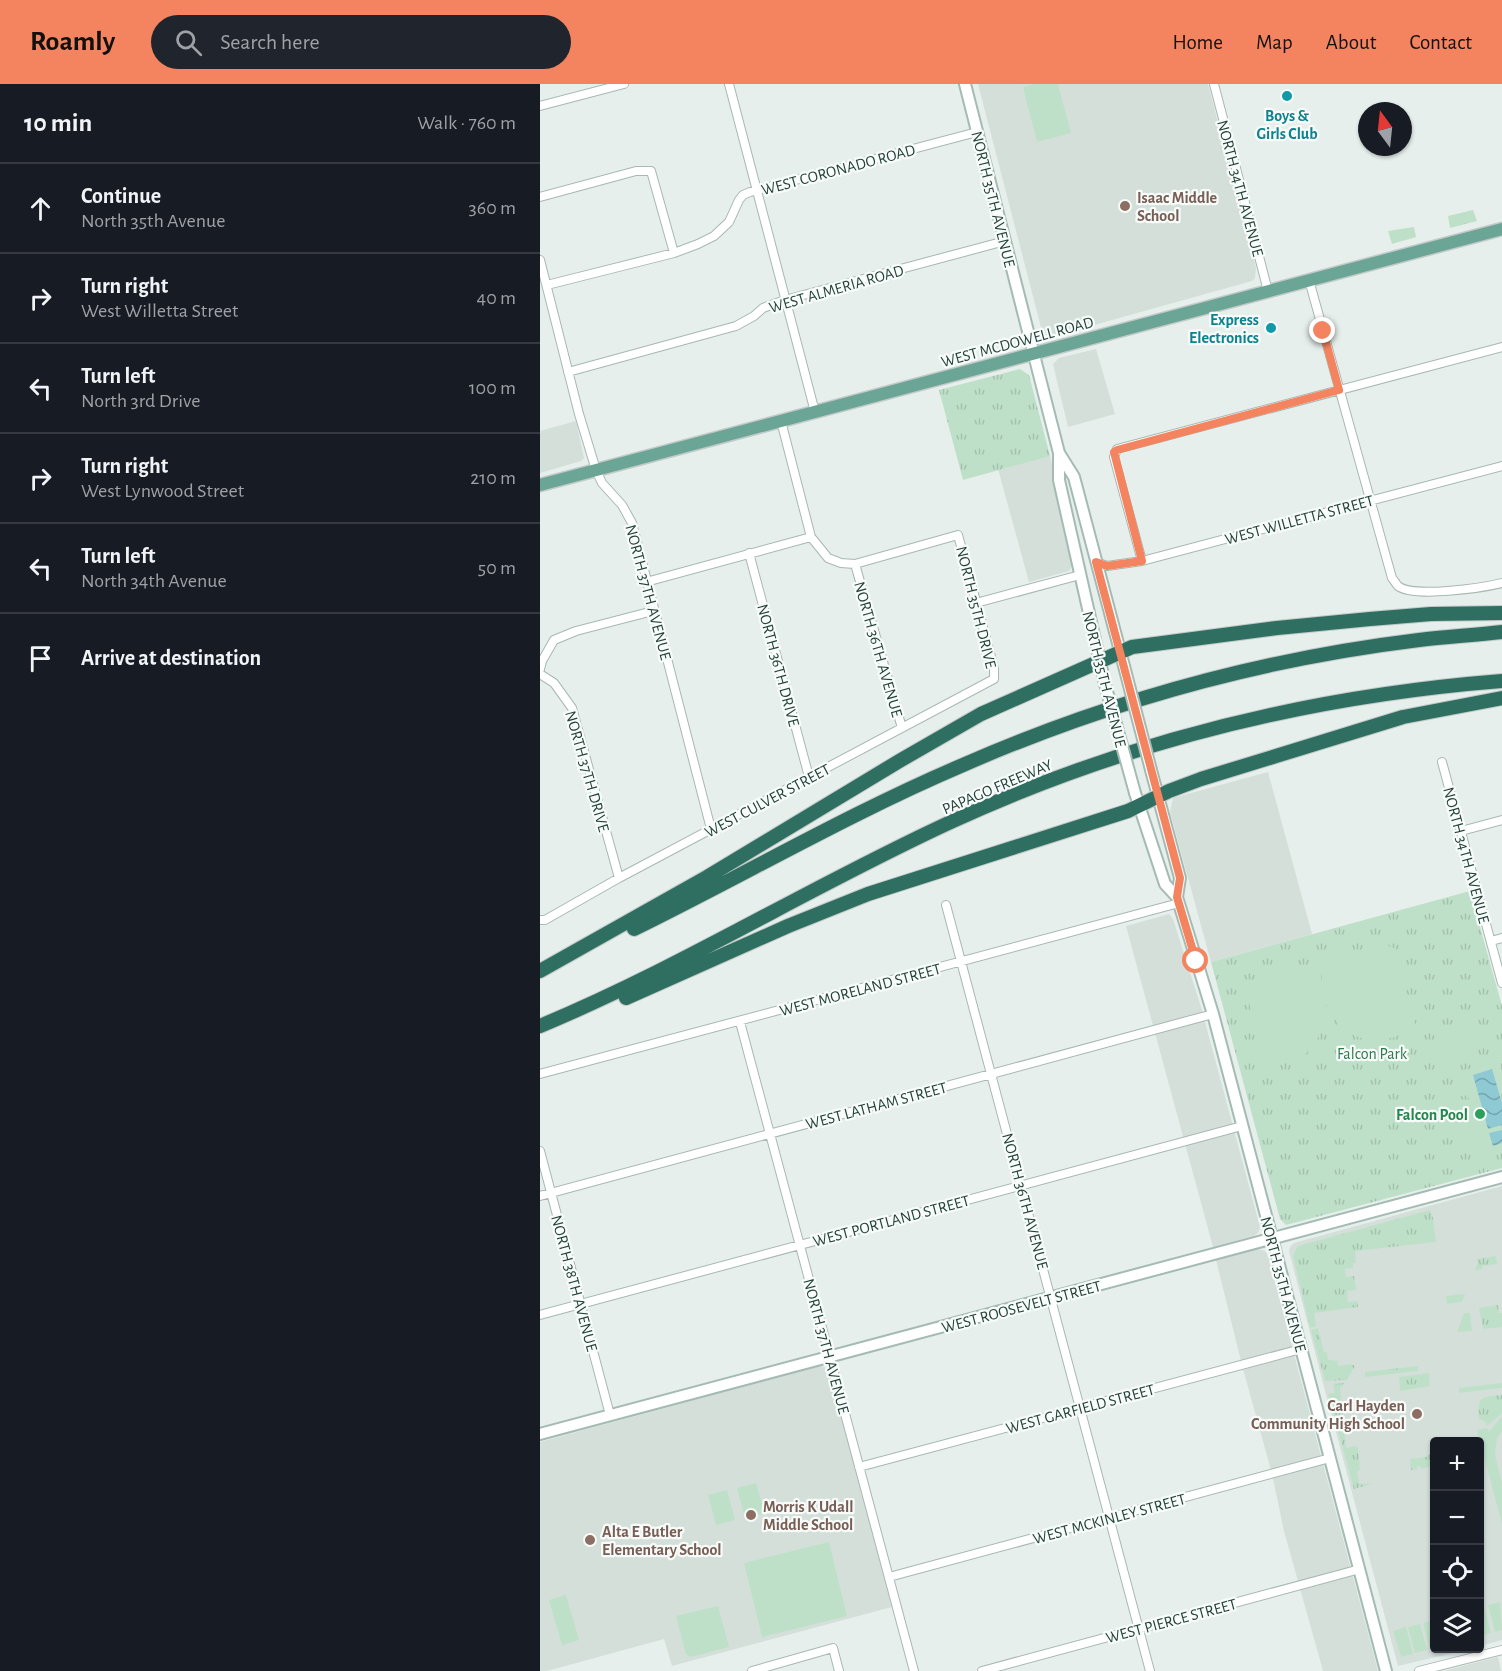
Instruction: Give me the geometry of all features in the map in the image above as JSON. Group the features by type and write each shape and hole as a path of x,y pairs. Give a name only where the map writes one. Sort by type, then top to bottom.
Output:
{"highway":[{"path":"540,972 707,877 981,714 1122,659 1132,647 1289,626 1420,615 1502,613"},
{"name":"PAPAGO FREEWAY","path":"540,972 652,920 872,807 962,765 1094,714 1176,689 1297,661 1419,640 1502,632"},
{"name":"PAPAGO FREEWAY","path":"540,1028 625,988 950,822 1080,769 1164,741 1271,714 1383,694 1502,681"},
{"path":"540,1028 603,1008 707,961 868,894 1128,811 1137,799 1156,791 1403,717 1502,698"}],"main road":[{"name":"NORTH 35TH AVENUE","path":"965,84 1059,453 1059,480 1100,666 1137,799 1165,884 1178,900 1213,1014 1386,1671"},
{"name":"WEST MCDOWELL ROAD","path":"540,485 1502,229"},
{"name":"NORTH 35TH AVENUE","path":"1059,453 1074,477 1180,878 1178,900"},
{"name":"WEST ROOSEVELT STREET","path":"540,1434 1502,1177"}],"street":[{"path":"540,106 624,84"},
{"path":"729,84 815,412"},
{"name":"NORTH 34TH AVENUE","path":"1214,84 1268,291"},
{"name":"WEST CORONADO ROAD","path":"547,285 674,253 714,236 729,222 743,195 757,190 977,132"},
{"path":"540,197 636,171 651,171 674,253"},
{"name":"WEST ALMERIA ROAD","path":"568,372 736,327 763,308 785,300 1005,241"},
{"name":"NORTH 37TH AVENUE","path":"540,260 568,372 596,470 602,483 617,498 627,513 711,829"},
{"path":"1310,280 1392,578 1397,586 1406,590 1456,591 1502,583"},
{"path":"1142,561 1114,452 1502,347"},
{"name":"NORTH 36TH AVENUE","path":"781,421 811,537 828,558 841,563 855,564 902,728"},
{"name":"WEST WILLETTA STREET","path":"1096,562 1107,566 1142,561 1502,465"},
{"name":"NORTH 35TH DRIVE","path":"855,564 958,535 994,668 994,679"},
{"path":"646,582 811,537"},
{"name":"NORTH 36TH DRIVE","path":"749,553 810,777"},
{"path":"976,603 1080,575"},
{"path":"540,669 554,640 576,631 653,611"},
{"name":"NORTH 37TH DRIVE","path":"540,674 555,683 572,708 619,878"},
{"name":"WEST CULVER STREET","path":"540,920 545,920 619,878 994,679"},
{"name":"NORTH 34TH AVENUE","path":"1442,762 1502,983"},
{"path":"1461,831 1502,820"},
{"name":"WEST MORELAND STREET","path":"540,1074 962,962 1178,900"},
{"name":"NORTH 36TH AVENUE","path":"946,905 1150,1671"},
{"path":"1491,941 1502,938"},
{"name":"WEST LATHAM STREET","path":"540,1196 1213,1014"},
{"name":"NORTH 37TH AVENUE","path":"740,1022 914,1671"},
{"name":"WEST PORTLAND STREET","path":"540,1315 1242,1126"},
{"name":"NORTH 38TH AVENUE","path":"540,1151 610,1415"},
{"name":"WEST GARFIELD STREET","path":"859,1467 1301,1349"},
{"name":"WEST MCKINLEY STREET","path":"889,1576 1330,1458"},
{"name":"WEST PIERCE STREET","path":"982,1671 1360,1569"},
{"path":"752,1671 833,1648 839,1671"},
{"path":"1419,1671 1502,1650"}],"shaded area":[{"name":"Isaac Middle School","path":"978,84 1208,84 1256,268 1255,278 1252,281 1051,337 1043,335"},
{"path":"1096,349 1115,414 1068,427 1053,364 1059,358"},
{"path":"576,421 584,458 581,461 540,473 540,431"},
{"path":"1050,456 1073,564 1069,571 1029,582 998,469"},
{"path":"1268,772 1312,934 1211,962 1170,812 1173,798"},
{"path":"1169,914 1173,919 1201,1007 1260,1227 1258,1233 1253,1236 1213,1247 1126,926"},
{"name":"Carl Hayden Community High School","path":"1502,1186 1502,1640 1484,1645 1484,1437 1430,1437 1430,1653 1452,1653 1398,1666 1289,1251 1294,1243"},
{"path":"1257,1249 1265,1251 1268,1256 1378,1671 1323,1671 1284,1531 1272,1474 1216,1260"},
{"name":"Morris K Udall Middle School","path":"820,1366 826,1368 830,1374 892,1607 672,1666 664,1639 540,1671 540,1442"},
{"path":"1498,1657 1501,1671 1443,1671"}],"green space":[{"path":"1035,84 1058,84 1071,133 1037,142 1023,87"},
{"path":"1473,210 1477,221 1450,228 1448,216"},
{"path":"1414,227 1416,237 1392,244 1388,231"},
{"path":"1020,369 1029,375 1050,456 963,480 939,390"},
{"name":"Falcon Park","path":"1470,891 1502,1006 1502,1168 1286,1225 1280,1219 1211,962"},
{"path":"1389,946 1396,949 1416,1028 1392,1038 1363,1039 1340,1029 1326,1000 1327,1025 1306,1054 1267,1068 1245,989 1249,981 1318,963 1325,995 1319,963"},
{"path":"1473,1021 1481,1049 1465,1053 1457,1026"},
{"path":"1455,1025 1462,1054 1441,1059 1433,1031"},
{"name":"Falcon Pool","path":"1501,1060 1502,1151 1477,1158 1474,1144 1467,1146 1463,1130 1460,1130 1457,1120 1459,1119 1456,1108 1470,1104 1468,1095 1457,1097 1453,1080 1456,1079 1454,1073"},
{"path":"1430,1210 1436,1242 1355,1251 1356,1263 1353,1263 1353,1268 1345,1269 1346,1277 1354,1276 1356,1290 1347,1291 1348,1302 1357,1301 1358,1307 1314,1313 1316,1326 1310,1328 1293,1256 1298,1246"},
{"path":"1496,1256 1497,1264 1482,1266 1482,1269 1475,1270 1478,1262 1476,1259"},
{"path":"1465,1294 1462,1302 1447,1304 1446,1296"},
{"path":"1498,1305 1499,1313 1502,1313 1502,1327 1483,1329 1479,1308"},
{"path":"1464,1313 1470,1313 1472,1331 1457,1332"},
{"path":"1318,1328 1328,1360 1337,1361 1338,1366 1352,1364 1355,1366 1347,1380 1325,1381 1311,1330"},
{"path":"1418,1366 1418,1371 1365,1377 1365,1372"},
{"path":"1429,1373 1430,1386 1400,1391 1399,1377"},
{"path":"1344,1383 1340,1389 1346,1448 1355,1446 1358,1448 1359,1484 1374,1483 1354,1489 1328,1394 1335,1393 1333,1384"},
{"path":"1502,1383 1502,1388 1459,1393 1459,1388"},
{"path":"1502,1395 1502,1413 1487,1426 1486,1422 1479,1419 1480,1402 1485,1397"},
{"path":"1502,1416 1502,1431 1497,1438 1495,1454 1502,1483 1502,1524 1484,1456 1484,1437 1479,1437 1477,1430 1487,1428 1489,1432"},
{"path":"1430,1454 1430,1466 1421,1469 1417,1466 1417,1469 1411,1470 1410,1459 1426,1457"},
{"path":"756,1483 765,1513 745,1518 737,1488"},
{"path":"727,1490 735,1520 716,1525 708,1495"},
{"path":"829,1542 847,1616 762,1637 744,1563"},
{"path":"566,1595 579,1640 562,1645 549,1600"},
{"path":"1500,1602 1502,1630 1495,1632 1488,1605"},
{"path":"718,1606 729,1647 690,1657 686,1654 676,1616"},
{"path":"1484,1606 1491,1633 1484,1635"},
{"path":"1430,1621 1430,1649 1423,1623"},
{"path":"1420,1624 1427,1650 1415,1653 1408,1627"},
{"path":"1406,1627 1413,1654 1401,1657 1393,1631"}],"water":[{"path":"1492,1069 1502,1103 1502,1125 1488,1129 1473,1075"},
{"path":"1502,1130 1502,1143 1493,1146 1489,1133"}],"place":[{"name":"Boys & Girls Club","path":"1287,96"},
{"name":"Isaac Middle School","path":"1125,206"},
{"name":"Express Electronics","path":"1271,328"},
{"name":"Falcon Pool","path":"1480,1114"},
{"name":"Carl Hayden Community High School","path":"1417,1414"},
{"name":"Morris K Udall Middle School","path":"751,1515"},
{"name":"Alta E Butler Elementary School","path":"590,1540"}],"route":[{"path":"1196,961 1177,897 1180,878 1096,562 1107,566 1142,561 1114,452 1339,390 1323,331"}]}
